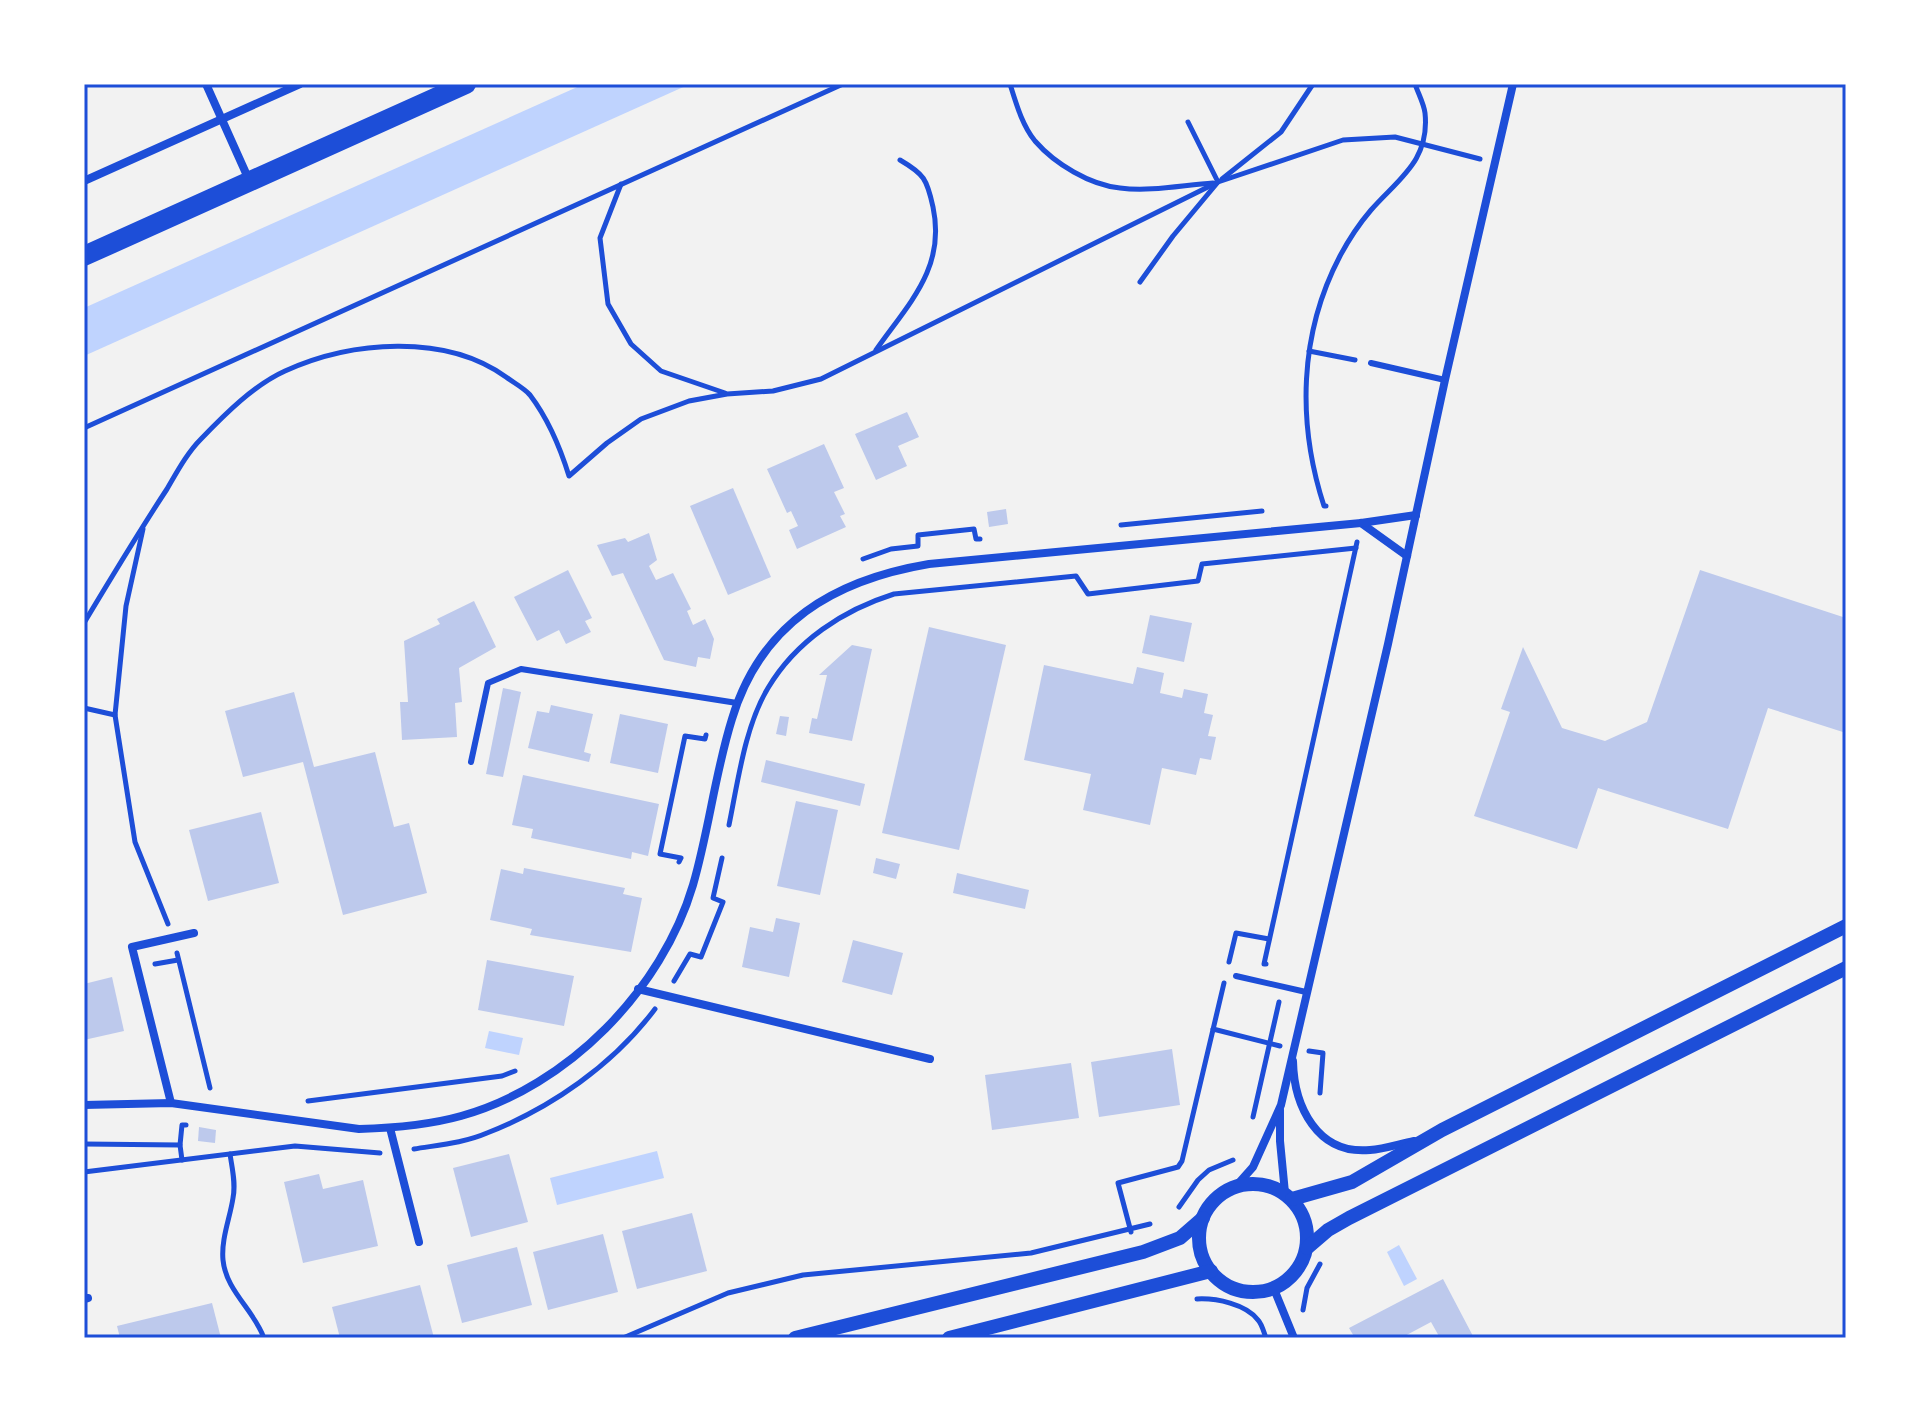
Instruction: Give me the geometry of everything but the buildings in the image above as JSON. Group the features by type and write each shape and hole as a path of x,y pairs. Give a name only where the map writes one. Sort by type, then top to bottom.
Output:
{"main road":[{"path":"84,256 466,84"}],"street":[{"path":"206,84 250,181"},
{"path":"84,181 300,84"},
{"path":"1281,1105 1253,1167 1237,1185 1212,1202 1203,1218 1199,1235 1200,1251 1218,1280 1245,1292 1274,1289 1290,1279 1301,1265 1307,1248 1308,1231 1303,1216 1288,1196 1280,1149 1281,1105 1513,84"},
{"path":"84,1105 171,1103 322,1126 390,1128 462,1116 527,1087 557,1069 610,1024 665,950 681,919 693,884 725,744 737,703 754,666 789,623 833,594 869,578 929,564 1361,523 1416,515"},
{"path":"1361,523 1407,556"},
{"path":"1237,1185 1258,1184 1288,1196 1352,1182 1426,1139 1846,926"},
{"path":"171,1103 132,947 194,933"},
{"path":"1307,1248 1328,1230 1349,1218 1846,968"},
{"path":"638,989 930,1059"},
{"path":"1292,1048 1293,1084 1298,1100 1309,1121 1332,1142 1348,1149 1369,1150 1426,1139"},
{"path":"390,1128 419,1242"},
{"path":"795,1338 1143,1252 1180,1238 1203,1218"},
{"path":"949,1338 1211,1271"},
{"path":"1274,1289 1294,1338"}],"lane":[{"path":"1371,363 1445,380"},
{"path":"471,762 488,683 521,669 737,703"},
{"path":"1236,976 1306,992"}],"path":[{"path":"84,428 843,84"},
{"path":"1010,84 1016,106 1033,139 1052,157 1085,177 1119,188 1218,182"},
{"path":"1140,282 1218,182 1281,132 1313,84"},
{"path":"1324,506 1312,462 1306,407 1309,351 1318,311 1341,255 1368,213 1409,173 1422,145 1425,112 1415,84"},
{"path":"1188,122 1218,182"},
{"path":"84,623 198,442 239,402 283,371 332,354 386,348 428,349 465,355 489,365 528,393 556,436 569,476 641,419 689,401 727,394 773,391 821,379 1218,182 1343,140 1395,137 1480,159"},
{"path":"876,351 923,283 936,253 936,223 931,198 921,173 900,160"},
{"path":"621,184 600,238 608,304 631,344 661,371 727,394"},
{"path":"1309,351 1338,357"},
{"path":"1309,508 1338,505"},
{"path":"1113,525 1264,511"},
{"path":"144,524 126,606 115,715 135,842 167,922"},
{"path":"850,565 891,549 918,546 918,535 974,529 976,539 991,538"},
{"path":"727,836 747,743 767,689 798,649 843,615 873,600 894,594 1076,576 1088,594 1198,581 1202,564 1356,548 1264,964"},
{"path":"676,873 681,858 660,854 685,736 705,739 716,700"},
{"path":"84,708 115,715"},
{"path":"84,1172 295,1146 356,1152 396,1151 484,1135 530,1113 576,1086 603,1063 644,1023 690,954 701,957 723,902 713,898 723,851"},
{"path":"1131,1229 1118,1183 1178,1167 1182,1161 1236,933 1269,939"},
{"path":"151,965 178,957 210,1088 224,1090"},
{"path":"1253,1118 1282,987"},
{"path":"1213,1029 1280,1046"},
{"path":"1307,1050 1323,1053 1318,1088 1322,1098"},
{"path":"299,1103 502,1076 525,1065"},
{"path":"182,1160 182,1125 188,1126 190,1119"},
{"path":"84,1144 180,1145"},
{"path":"230,1154 234,1190 223,1260 236,1294 261,1328 264,1338"},
{"path":"1173,1215 1209,1170 1238,1157"},
{"path":"623,1338 728,1293 803,1275 1031,1253 1157,1222"},
{"path":"1305,1321 1302,1307 1307,1288 1329,1254"},
{"path":"1193,1299 1214,1298 1237,1306 1258,1318 1266,1338"}],"water":[{"path":"584,84 690,84 84,356 84,308"},
{"path":"489,1031 523,1038 519,1055 485,1048"},
{"path":"657,1151 664,1178 557,1205 550,1178"},
{"path":"1399,1245 1417,1279 1404,1286 1387,1252"}]}
